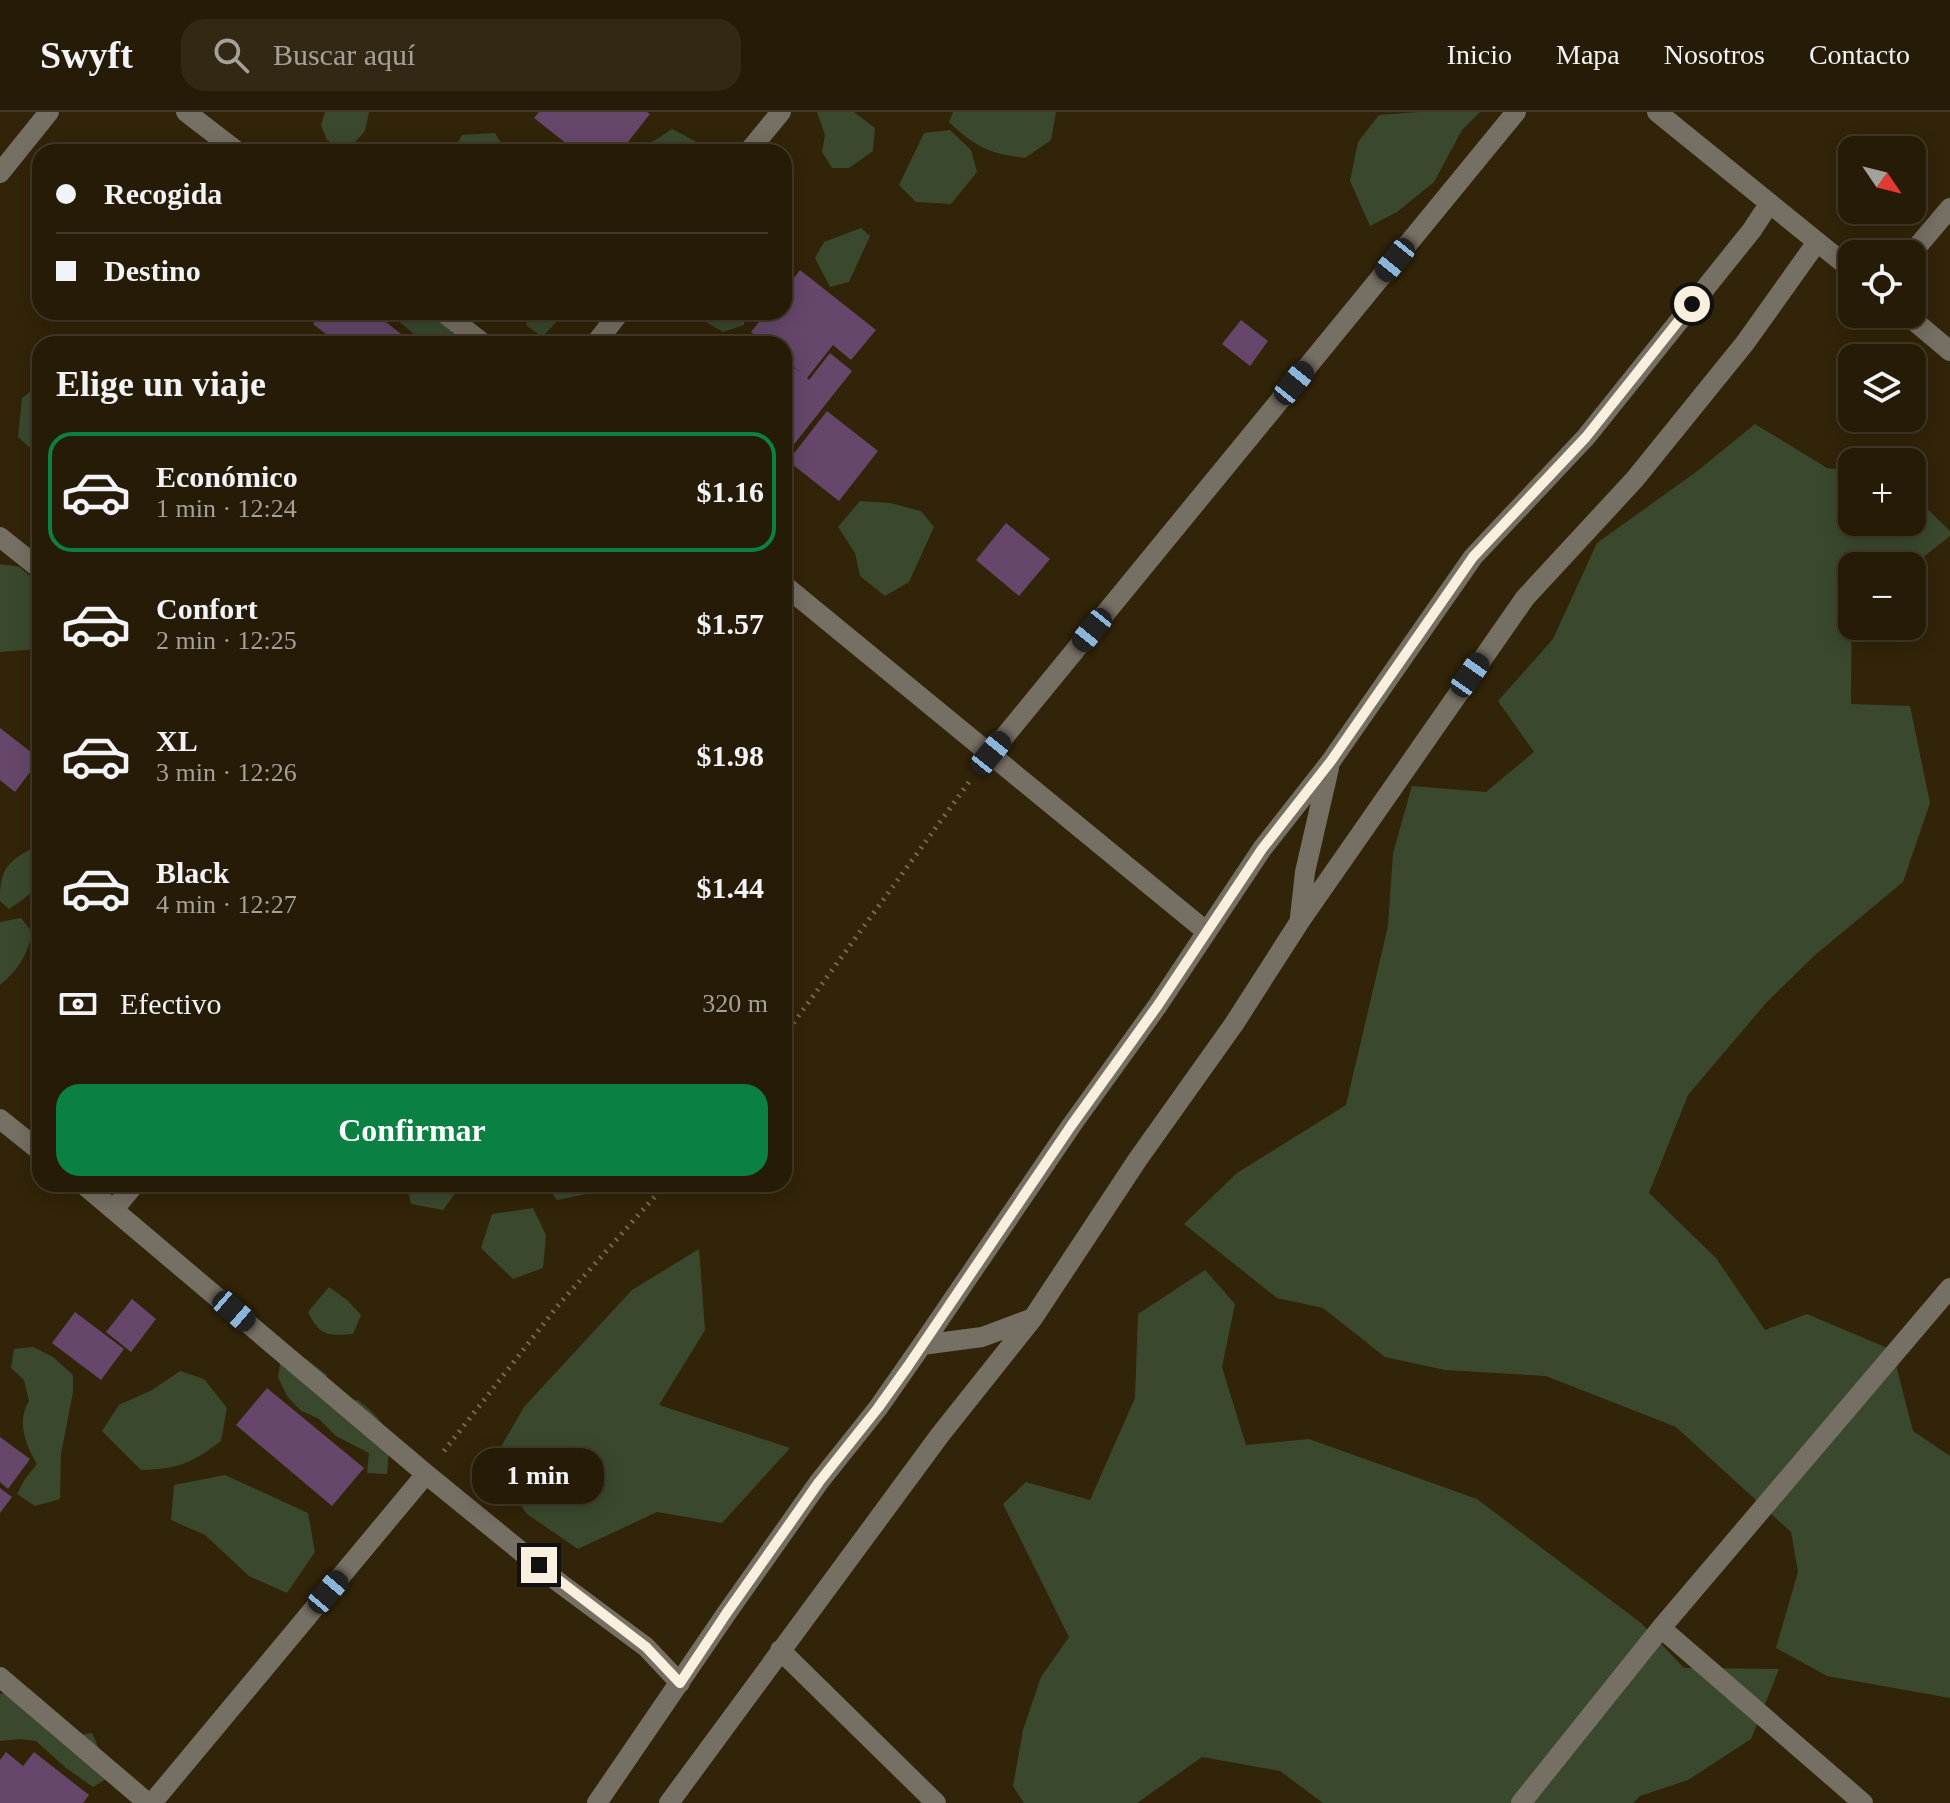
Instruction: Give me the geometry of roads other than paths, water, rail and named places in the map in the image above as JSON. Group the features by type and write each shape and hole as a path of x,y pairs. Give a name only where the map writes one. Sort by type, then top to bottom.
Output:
{"street":[{"path":"0,173 49,112"},
{"path":"186,112 228,144"},
{"path":"755,144 781,112"},
{"path":"991,753 1516,112"},
{"path":"1657,112 1838,259"},
{"path":"597,1803 811,1494 922,1345 1262,849 1331,761 1473,557 1586,437 1752,230 1769,204"},
{"path":"1923,240 1950,208"},
{"path":"669,1803 940,1435 1033,1318 1138,1159 1234,1024 1300,921 1525,598 1635,479 1745,343 1817,242"},
{"path":"453,320 474,336"},
{"path":"601,336 614,320"},
{"path":"1923,328 1950,351"},
{"path":"0,537 32,563"},
{"path":"792,591 1207,932"},
{"path":"1300,921 1305,872 1331,761"},
{"path":"0,1119 32,1145"},
{"path":"93,1192 426,1474 561,1584 646,1647 680,1683"},
{"path":"114,1209 128,1192"},
{"path":"1521,1803 1661,1628 1950,1288"},
{"path":"922,1345 982,1337 1033,1318"},
{"path":"0,1677 150,1803 426,1474"},
{"path":"1661,1628 1863,1803"},
{"path":"780,1650 936,1803"}]}
